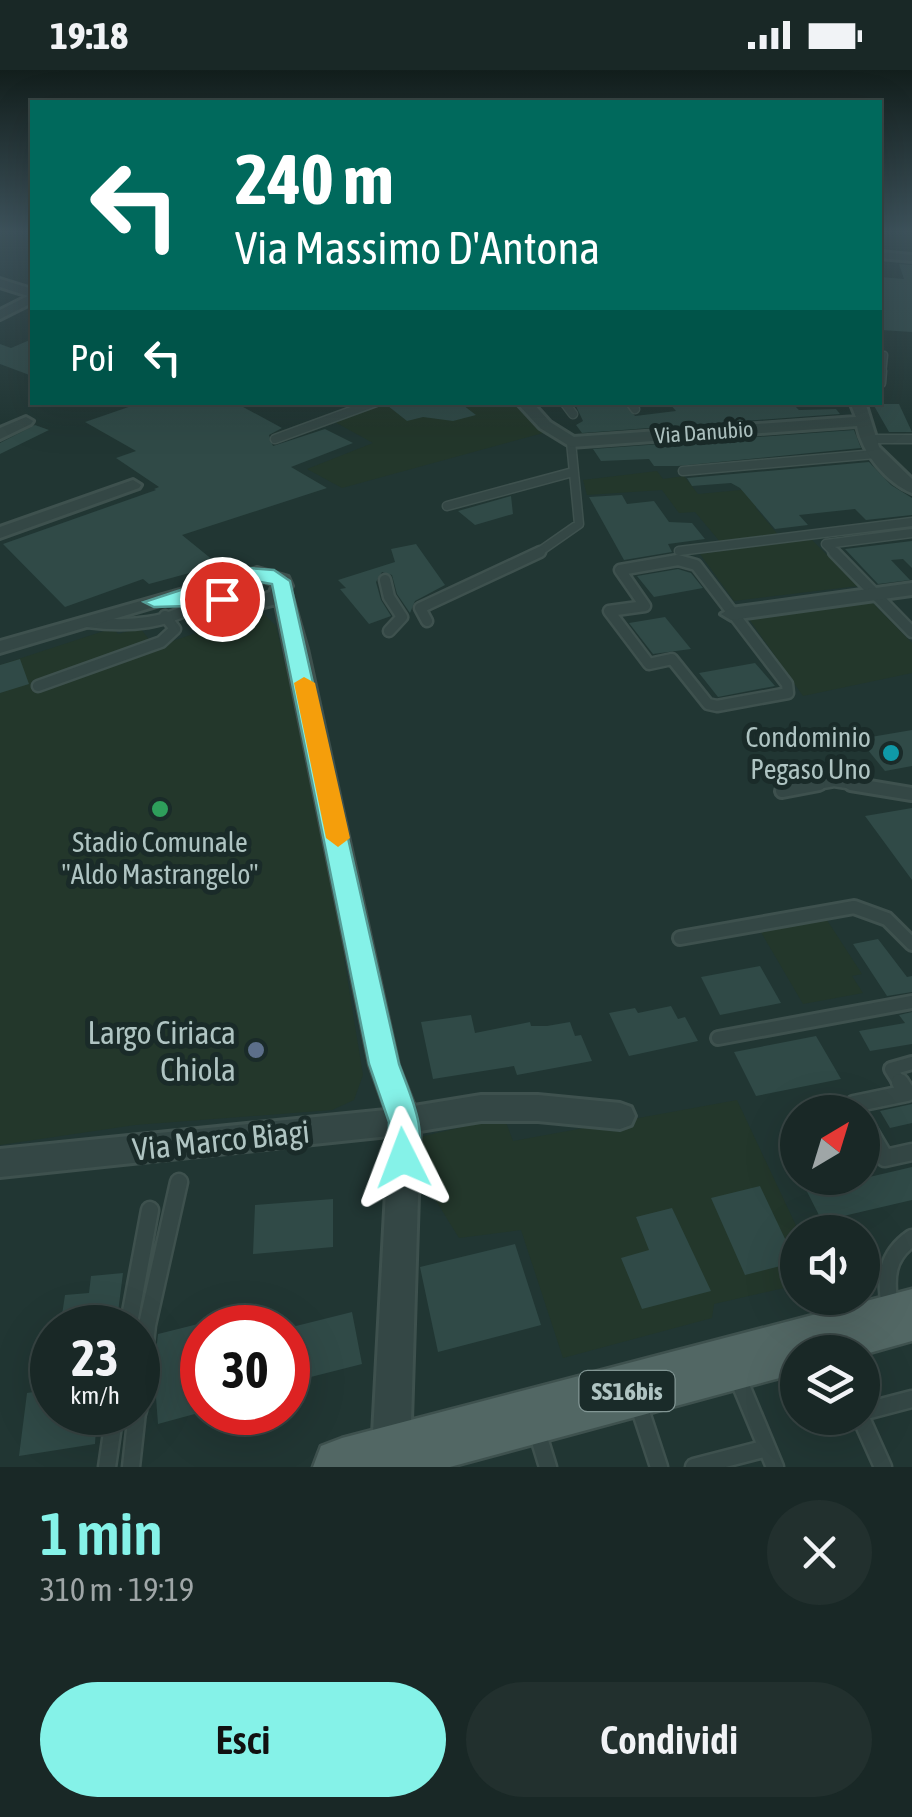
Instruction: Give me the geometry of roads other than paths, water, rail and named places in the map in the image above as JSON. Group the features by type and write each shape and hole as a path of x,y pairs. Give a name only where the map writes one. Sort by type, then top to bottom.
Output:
{"main road":[{"name":"SS16bis","path":"856,1335 902,1317"},
{"name":"SS16bis","path":"397,1458 540,1441 633,1390 780,1354"}],"street":[{"path":"0,315 30,297"},
{"path":"526,405 544,425 571,442"},
{"path":"858,405 871,446 912,488"},
{"path":"0,434 26,421"},
{"name":"Via Danubio","path":"571,442 864,421"},
{"path":"0,533 132,485"},
{"path":"160,609 238,576 258,573 281,581 384,1064 405,1122 397,1458"},
{"path":"232,602 223,589 238,576"},
{"path":"731,614 912,589"},
{"path":"0,647 87,622 205,598 262,603 282,592"},
{"path":"262,603 290,624"},
{"name":"Via Marco Biagi","path":"0,1162 405,1122 499,1108 620,1116"}],"lane":[{"path":"882,356 882,383"},
{"path":"275,440 368,405"},
{"path":"566,405 573,414"},
{"name":"Via Danubio","path":"683,471 912,439"},
{"path":"396,606 420,608 451,597 567,536 579,524 581,510 571,442"},
{"path":"447,506 573,472"},
{"path":"679,551 912,522"},
{"path":"912,533 826,544 912,632"},
{"path":"678,560 696,565 731,614 786,684 788,693 726,705 708,704 672,659 649,664 610,611 645,606 620,570 678,560"},
{"path":"385,580 402,617 388,631"},
{"path":"420,608 427,622"},
{"path":"38,686 161,642 175,628 160,609"},
{"path":"782,790 834,781 912,794"},
{"path":"680,938 854,907 876,910 890,918 912,944"},
{"path":"718,1038 912,1002"},
{"path":"880,1099 907,1093 890,1068 912,1064"},
{"path":"880,1149 885,1158 912,1152"},
{"path":"151,1305 179,1182"},
{"path":"132,1305 150,1210"},
{"path":"902,1317 886,1267 891,1254 912,1238"},
{"path":"694,1467 772,1458 732,1363"},
{"path":"633,1390 659,1467"},
{"path":"880,1410 912,1400"},
{"path":"107,1467 112,1435"},
{"path":"131,1467 134,1435"},
{"path":"870,1435 883,1467"}],"place":[{"name":"Condominio Pegaso Uno","path":"891,753"},
{"name":"Stadio Comunale \"Aldo Mastrangelo\"","path":"160,809"},
{"name":"Largo Ciriaca Chiola","path":"256,1050"}]}
